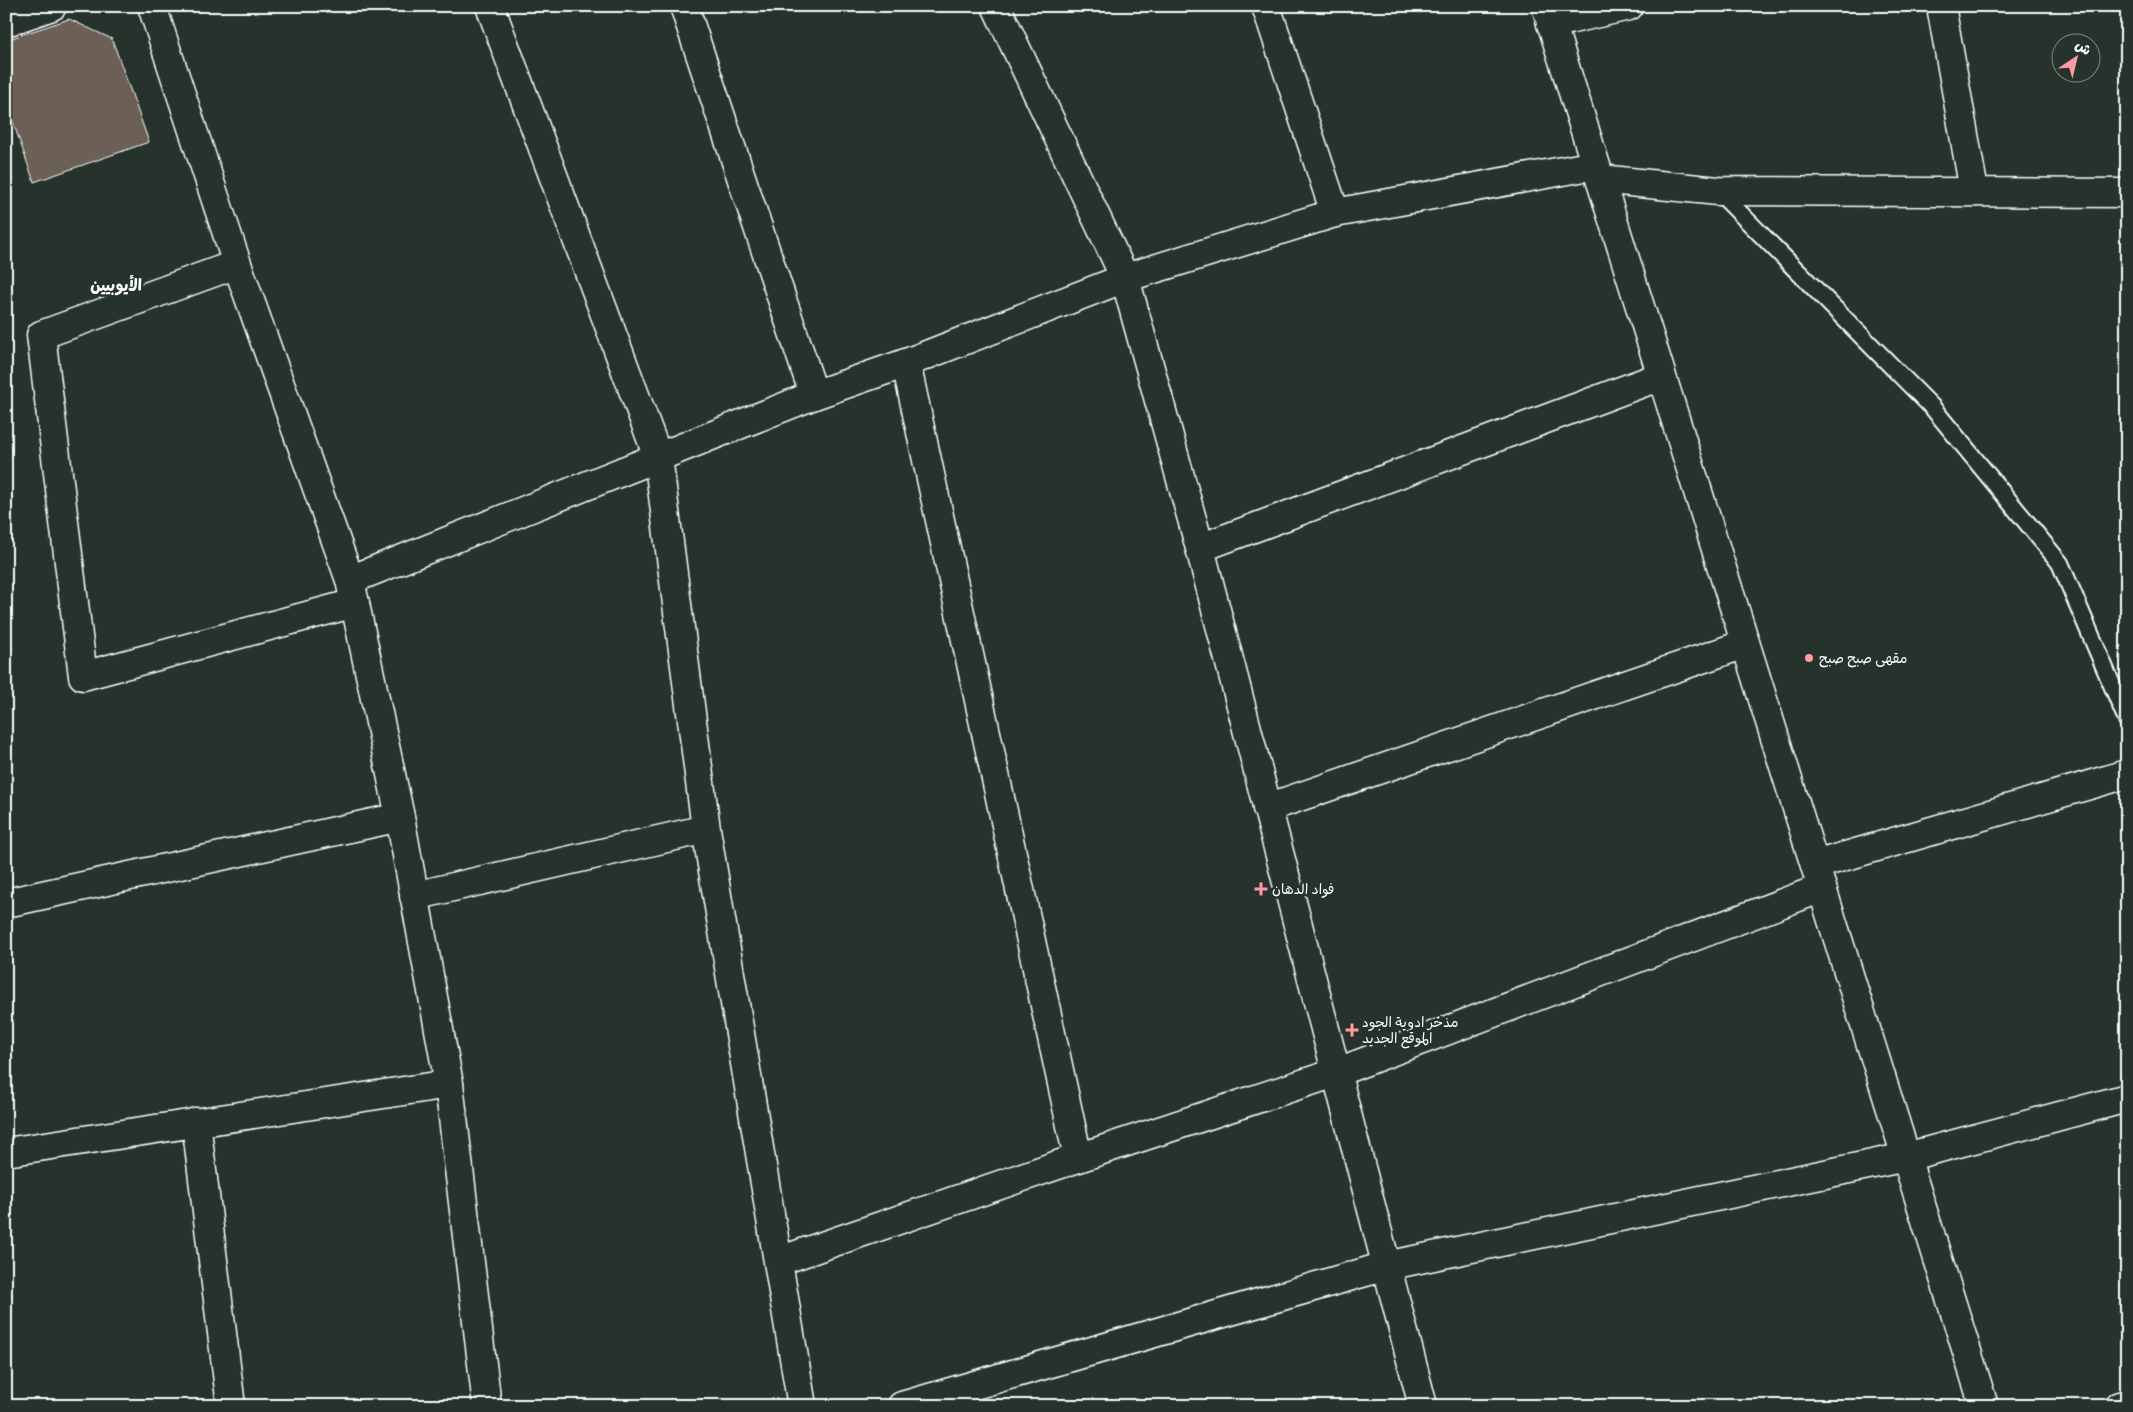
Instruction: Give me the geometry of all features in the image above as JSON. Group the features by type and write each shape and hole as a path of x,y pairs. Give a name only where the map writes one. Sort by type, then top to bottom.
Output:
{"street":[{"path":"6,22 52,6"},
{"path":"152,6 236,264 352,592 400,816 449,1084 487,1406"},
{"path":"490,6 658,457 706,829 802,1406"},
{"path":"684,6 814,395"},
{"path":"996,6 1125,278 1200,548 1422,1406"},
{"path":"1266,6 1335,213"},
{"path":"1629,6 1548,15 1984,1406"},
{"path":"1941,6 1974,191"},
{"path":"236,264 41,335 83,676 352,592 658,457 814,395 906,363 1125,278 1335,213 1598,172 1718,191 2127,193"},
{"path":"906,363 1078,1158"},
{"path":"1200,548 1661,376"},
{"path":"1267,808 1745,644"},
{"path":"779,1261 1078,1158 1335,1073 1818,877 2127,774"},
{"path":"8,898 400,816"},
{"path":"414,896 706,829"},
{"path":"6,1152 449,1084"},
{"path":"902,1406 1386,1266 1906,1157 2127,1098"},
{"path":"196,1122 231,1406"},
{"path":"2119,1406 2127,1404"}],"lane":[{"path":"1718,191 1932,407 2060,563 2127,720"}],"building":[{"path":"69,19 112,39 149,142 34,182 6,102 6,40"}],"place":[{"name":"مقهى صبح صبح","path":"1809,658"},
{"name":"فواد الدهان","path":"1261,889"},
{"name":"مذخر ادوية الجود الموقع الجديد","path":"1352,1030"}],"district":[{"name":"الأيوبيين","path":"116,285"}]}
